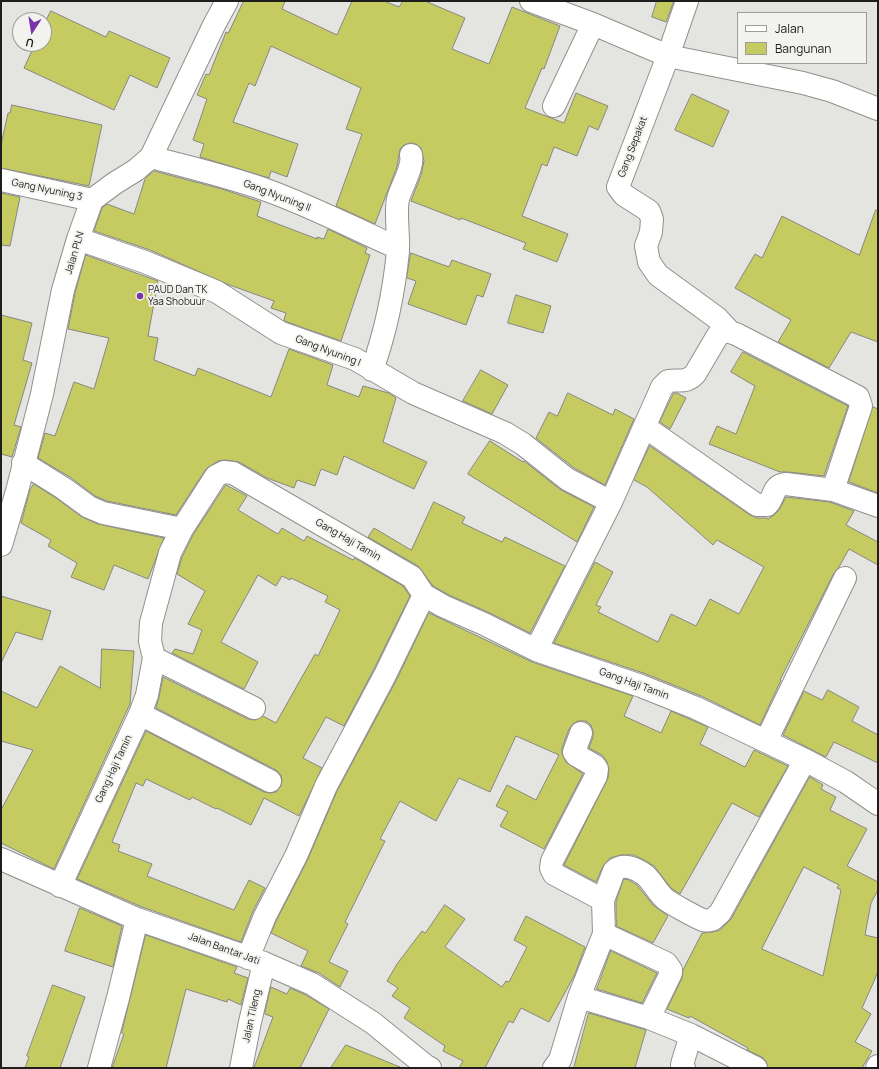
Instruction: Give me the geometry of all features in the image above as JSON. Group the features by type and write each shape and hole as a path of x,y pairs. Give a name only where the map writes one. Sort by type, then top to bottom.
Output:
{"street":[{"path":"92,200 136,170 151,157 227,1"},
{"path":"531,1 593,24 668,56 803,83 838,93 878,109"},
{"path":"668,56 687,1"},
{"path":"554,106 593,24"},
{"name":"Gang Sepakat","path":"668,56 618,187 624,195 649,210 652,219 651,232 646,246 649,262 658,275 717,318 729,331"},
{"path":"372,370 388,318 398,248 398,199 411,163 411,155"},
{"name":"Gang Nyuning II","path":"151,157 210,172 269,191 398,248"},
{"name":"Gang Nyuning 3","path":"1,180 92,200"},
{"name":"Jalan PLN","path":"1,545 17,491 42,394 63,290 78,239 92,200"},
{"name":"Gang Nyuning I","path":"78,239 145,262 217,292 281,333 355,359 413,393 505,433 523,444 567,479 611,502"},
{"path":"536,650 611,502 665,383 672,380 686,380 691,378 695,374 718,335 722,332 729,331 736,334 858,397 861,406 833,490"},
{"path":"644,427 757,505 767,505 777,487 781,485 833,490 878,506"},
{"path":"23,463 63,488 89,507 103,513 182,529"},
{"name":"Gang Haji Tamin","path":"60,886 140,714 147,694 154,658 150,641 151,622 170,553 182,529 216,476 224,472 233,473 412,578 424,595 443,606 484,624 536,650 670,697 805,760 846,782 878,804"},
{"path":"766,741 845,578"},
{"name":"Jalan Tileng","path":"241,1068 250,1022 256,961 265,916 296,856 326,786 388,669 424,595"},
{"path":"154,658 254,708"},
{"path":"140,714 270,781"},
{"path":"581,733 574,752 576,755 595,766 597,770 596,776 552,861 551,868 554,874 603,900"},
{"path":"554,1068 560,1060 579,997 604,934 603,900 614,871 617,868 629,867 646,876 656,890 666,900 702,919 712,920 717,917 805,760"},
{"name":"Jalan Bantar Jati","path":"1,859 137,919 256,961 312,984 372,1023 430,1068"},
{"path":"99,1068 137,919"},
{"path":"604,934 666,963 671,970 671,974 649,1018"},
{"path":"579,997 649,1018 691,1035 756,1068"},
{"path":"684,1068 682,1065 691,1035"}],"building":[{"path":"244,1 285,1 282,9 337,35 352,1 384,1 399,7 403,1 425,1 465,18 452,49 489,64 512,7 560,26 544,69 542,68 525,108 564,123 576,93 608,106 598,130 589,126 577,156 554,147 547,166 542,164 522,216 568,234 557,262 523,249 526,243 411,201 421,175 424,161 421,148 416,144 410,143 404,145 400,149 397,167 375,224 336,206 362,134 346,129 361,88 271,46 255,86 249,83 233,122 298,144 287,177 271,171 269,178 200,157 204,144 193,140 207,99 197,95 206,74 209,75 226,32 228,33"},
{"path":"657,1 674,1 666,22 652,17"},
{"path":"51,11 106,37 109,31 170,58 157,88 130,75 114,110 24,68 31,52 52,52 52,12"},
{"path":"692,94 729,111 713,147 675,130"},
{"path":"12,105 102,125 89,186 1,168 1,145 8,113 10,113"},
{"path":"154,171 222,189 261,202 257,216 317,239 317,237 324,239 328,229 367,248 365,253 370,255 341,341 287,322 284,320 286,313 271,308 274,301 227,284 150,250 94,231 102,208 107,204 134,214 145,179"},
{"path":"1,193 20,197 10,246 1,245"},
{"path":"876,210 878,211 878,342 851,332 829,368 778,342 791,320 735,288 755,254 762,258 782,216 859,255"},
{"path":"411,253 449,267 452,260 491,274 483,297 477,295 466,325 408,304 416,281 407,278"},
{"path":"86,255 158,281 148,336 158,338 154,360 195,376 198,368 271,397 289,349 333,365 327,385 359,397 363,386 389,393 396,398 383,442 427,462 414,489 344,456 337,475 321,469 315,486 297,480 294,488 267,478 239,462 225,460 218,461 206,469 176,515 107,501 95,496 70,477 38,458 45,433 55,436 74,382 94,389 109,338 68,329 75,293"},
{"path":"516,295 551,306 543,333 508,323"},
{"path":"1,315 32,323 23,360 32,363 14,425 21,427 12,457 1,454"},
{"path":"743,352 848,406 824,476 780,472 709,444 717,426 736,434 755,386 731,372"},
{"path":"481,370 508,385 492,414 463,401"},
{"path":"568,393 613,415 615,409 634,419 605,485 574,468 536,438 549,412 557,416"},
{"path":"674,393 686,398 670,429 660,422"},
{"path":"873,407 878,409 878,493 849,482"},
{"path":"490,441 523,462 524,461 561,490 594,507 577,542 468,474"},
{"path":"650,446 750,515 757,518 769,519 779,510 786,497 830,502 854,511 846,525 878,542 878,565 849,549 834,573 780,680 760,725 701,696 646,674 554,643 595,562 613,572 596,605 601,607 598,612 658,642 671,614 696,626 710,599 739,614 764,567 717,540 713,545 647,487 634,480"},
{"path":"34,484 82,517 98,524 164,538 148,579 114,565 104,590 71,577 77,563 48,546 51,540 21,523 30,490"},
{"path":"226,485 247,496 238,510 278,534 282,528 304,541 307,536 353,560 355,558 403,586 410,596 344,726 326,717 303,758 322,768 299,816 264,798 251,825 192,797 190,800 146,779 143,786 136,783 112,842 120,845 118,851 152,864 147,876 234,910 249,880 265,888 253,911 241,942 142,907 77,879 146,731 264,792 276,792 281,786 281,775 276,770 156,708 163,677 248,719 255,720 263,716 276,723 315,654 318,656 340,610 325,602 328,596 291,578 290,580 282,576 276,586 258,575 221,642 258,662 244,689 172,653 175,649 193,654 202,630 188,624 205,591 177,574 182,557 193,535"},
{"path":"434,502 465,517 462,523 502,542 505,537 565,566 530,633 433,586 418,566 368,537 374,528 411,550"},
{"path":"1,596 51,611 42,640 16,632 1,663"},
{"path":"429,613 532,662 633,696 624,716 661,733 671,711 708,727 700,744 745,767 754,750 788,766 759,817 732,803 680,894 671,888 654,866 634,855 621,855 610,858 603,866 596,882 564,865 608,778 609,770 607,762 602,755 589,748 593,737 593,731 591,725 586,721 578,721 573,724 569,729 562,748 562,754 566,762 583,774 544,849 500,826 508,812 496,806 507,785 536,800 559,755 516,736 490,792 459,778 436,821 400,801 380,839 385,841 345,922 348,924 329,962 348,971 340,987 319,973 301,966 308,951 271,933 307,861 337,791 396,681"},
{"path":"102,649 134,651 130,704 54,869 1,843 1,810 33,750 1,741 1,691 37,708 60,666 100,688"},
{"path":"828,690 859,707 852,721 878,735 878,763 834,742 826,757 783,735 804,691 822,700"},
{"path":"810,777 823,785 821,789 836,797 830,810 867,829 847,866 878,882 878,890 871,903 865,935 878,938 878,972 862,1008 871,1014 855,1042 872,1051 862,1068 768,1068 766,1061 762,1057 747,1050 748,1048 690,1016 689,1018 667,1009 682,978 683,970 702,933 720,930 731,919","holes":["804,867 839,885 837,888 841,890 823,976 762,949"]},
{"path":"624,879 637,885 653,905 668,916 653,943 616,926 616,902"},
{"path":"445,905 465,919 445,947 502,987 506,981 509,982 527,947 514,940 526,916 585,947 575,974 549,1022 521,1008 513,1023 509,1021 485,1068 459,1068 463,1061 443,1051 445,1046 404,1018 410,1008 392,996 398,988 387,981 397,964 422,931 425,933"},
{"path":"80,908 122,926 113,967 65,951"},
{"path":"146,935 237,967 234,973 248,978 241,1005 228,999 227,1002 186,989 166,1068 112,1068 124,1034 122,1033"},
{"path":"611,951 657,973 642,1003 597,989"},
{"path":"53,985 85,997 60,1068 25,1068 29,1057 27,1056"},
{"path":"271,987 287,994 290,988 306,995 329,1009 300,1068 254,1068 273,1017 265,1014"},
{"path":"589,1013 646,1030 635,1068 574,1068"},
{"path":"346,1045 400,1067 400,1068 331,1068"}],"place":[{"name":"PAUD Dan TK Yaa Shobuur","path":"140,296"}]}
